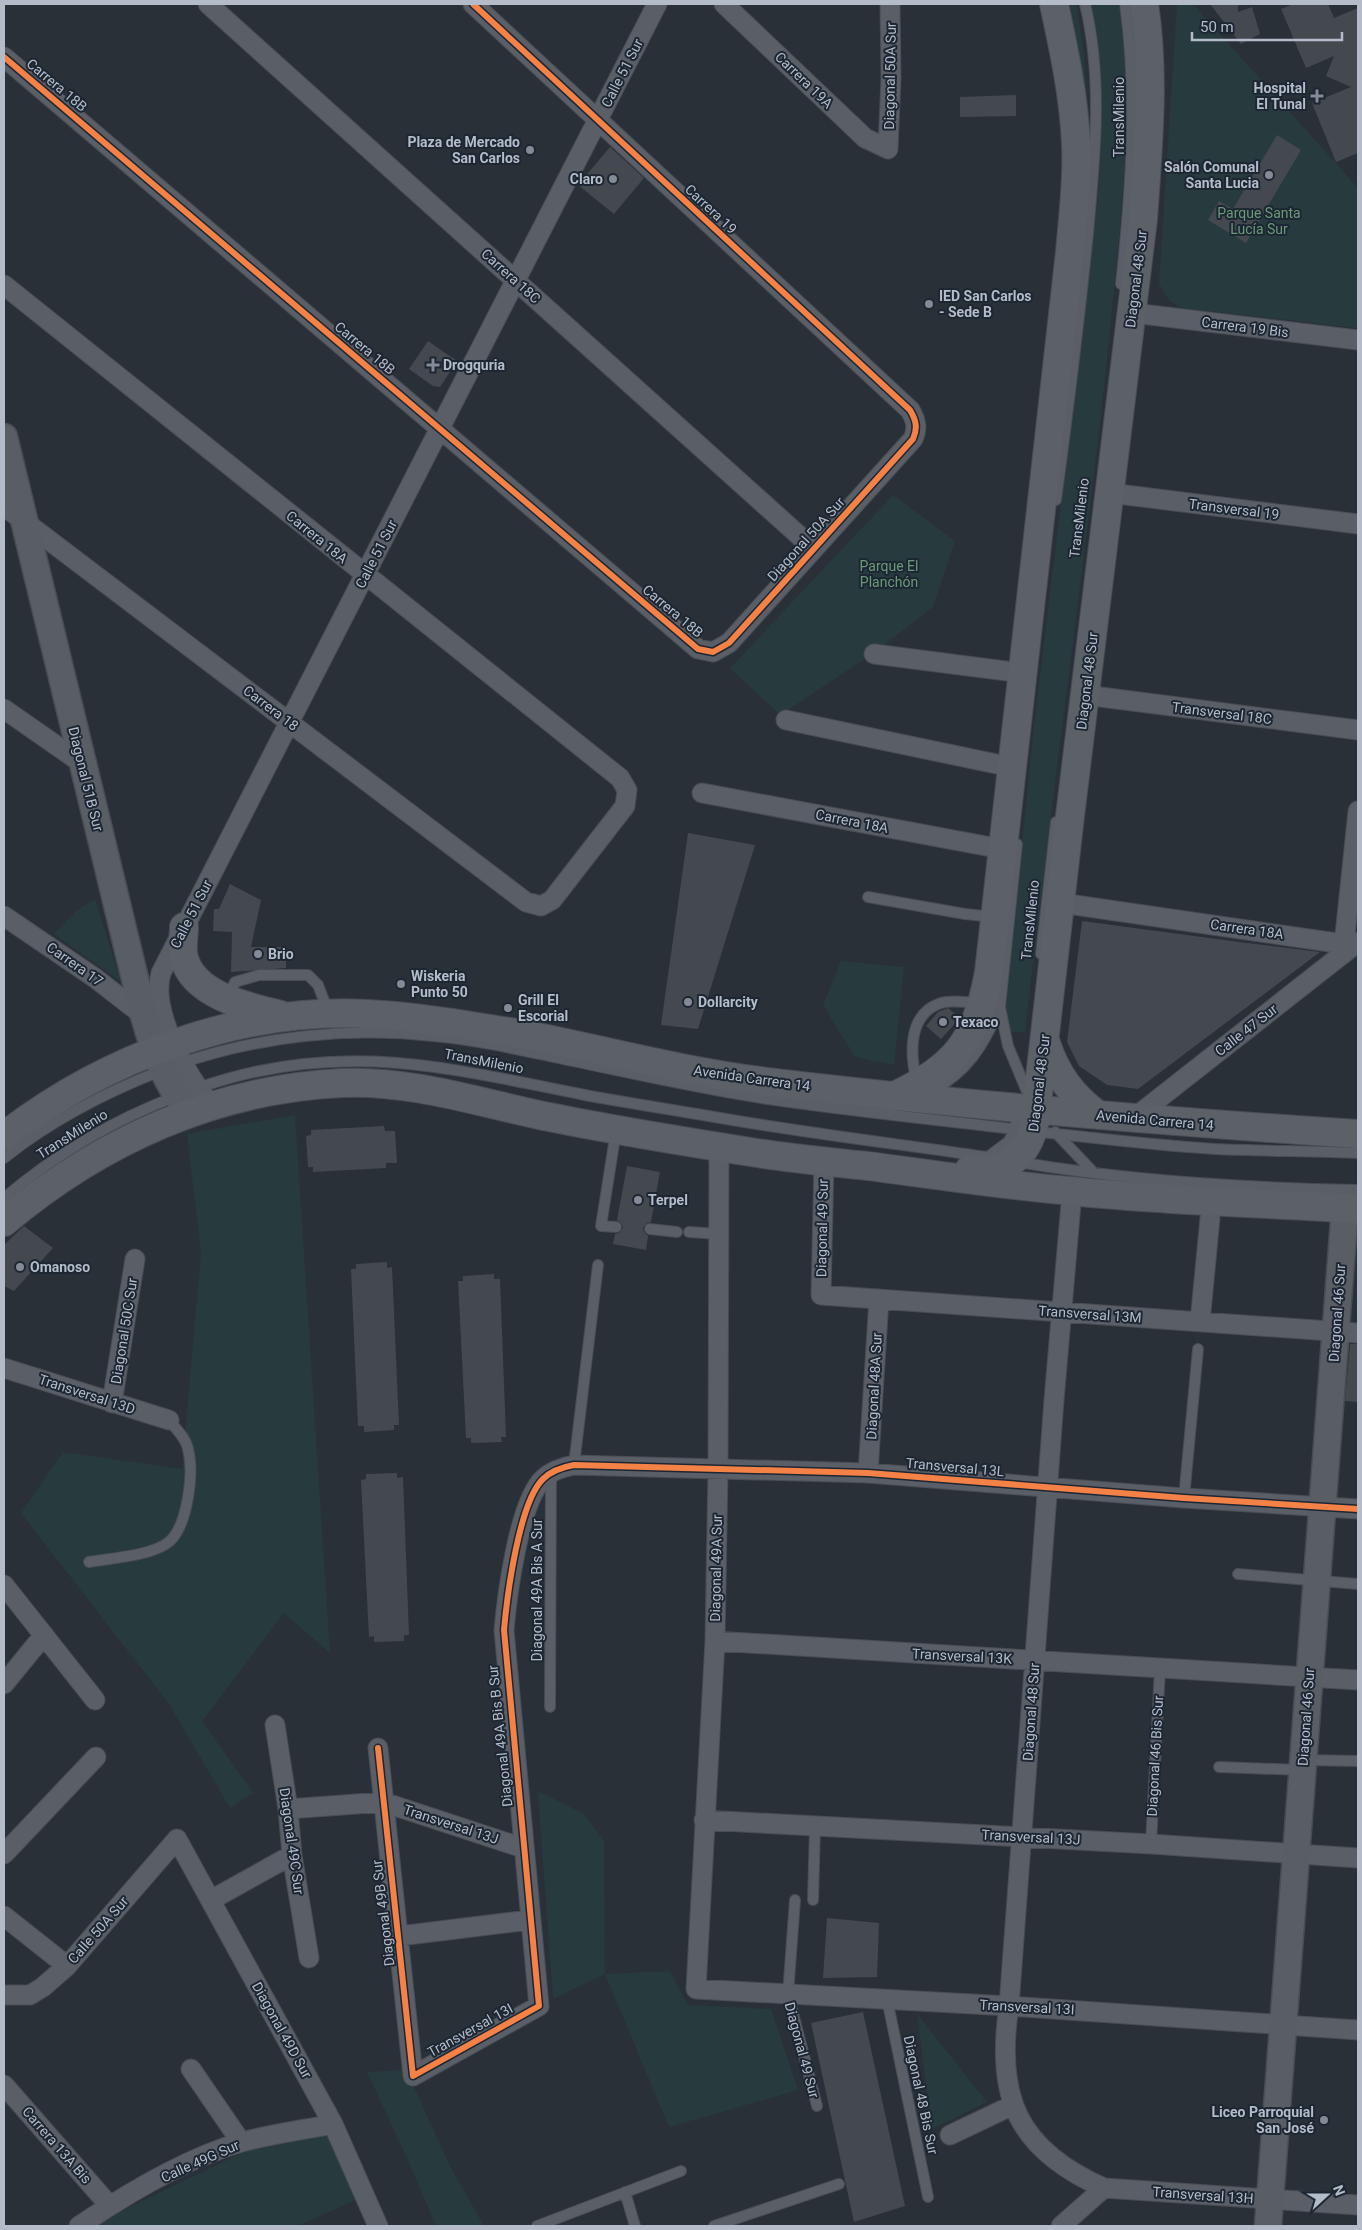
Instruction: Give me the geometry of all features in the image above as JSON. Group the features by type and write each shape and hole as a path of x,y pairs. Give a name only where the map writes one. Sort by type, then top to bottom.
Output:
{"main road":[{"path":"902,1099 933,1076 964,1045 992,1005 994,917 1010,840 1011,767 1070,252 1076,178 1074,110 1066,59 1054,4"},
{"name":"Diagonal 48 Sur","path":"824,1161 909,1163 975,1170 990,1169 1000,1159 1028,1146 1041,1110 1039,1041 1061,903 1110,493 1127,303 1143,219 1149,136 1149,72 1140,4"},
{"path":"184,927 183,951 187,966 208,988 227,999 287,1017"},
{"name":"Avenida Carrera 14","path":"4,1136 58,1098 103,1074 168,1057 226,1028 287,1017 330,1014 364,1014 461,1024 710,1073 902,1099 1041,1110 1089,1126 1134,1118 1358,1134"},
{"path":"1039,1041 1072,1093 1089,1126"},
{"path":"4,1222 51,1185 99,1154 146,1130 193,1101 253,1096 316,1086 370,1084 452,1094 616,1130 776,1156 1072,1192 1355,1201"}],"street":[{"name":"Carrera 18C","path":"208,4 814,549"},
{"name":"Carrera 19","path":"473,4 910,410 915,418 917,430 913,439"},
{"name":"Calle 51 Sur","path":"168,1057 158,985 160,974 657,4"},
{"name":"Carrera 19A","path":"724,4 865,138 888,149"},
{"name":"Diagonal 50A Sur","path":"888,149 891,77 890,4"},
{"name":"Carrera 18B","path":"4,57 698,649 713,652"},
{"name":"Carrera 18A","path":"4,285 620,778 627,790 625,806 552,900 541,906"},
{"name":"Carrera 19 Bis","path":"1127,303 1358,340"},
{"name":"Diagonal 51B Sur","path":"4,436 14,514 83,764 144,1016 193,1101"},
{"name":"Diagonal 50A Sur","path":"713,652 729,643 913,439"},
{"name":"Transversal 19","path":"1110,493 1358,524"},
{"name":"Carrera 18","path":"14,514 526,902 541,906"},
{"path":"874,654 1022,673"},
{"name":"Transversal 18C","path":"1085,696 1358,730"},
{"path":"4,709 83,764"},
{"path":"786,720 1011,767"},
{"name":"Carrera 18A","path":"702,793 1010,840"},
{"path":"1349,946 1358,811"},
{"name":"Carrera 18A","path":"1061,903 1349,946"},
{"name":"Carrera 17","path":"4,916 95,978 144,1016"},
{"name":"Calle 47 Sur","path":"1134,1118 1349,946"},
{"name":"Diagonal 49A Sur","path":"696,1988 715,1641 718,1469 719,1147"},
{"name":"Diagonal 49 Sur","path":"821,1295 824,1161"},
{"name":"Diagonal 48 Sur","path":"1072,1192 1009,2006 1005,2032 1005,2068 1013,2105 1035,2142 1055,2162 1080,2177 1104,2188"},
{"name":"Diagonal 46 Sur","path":"1268,2226 1322,1508 1347,1332 1355,1201"},
{"path":"1200,1322 1210,1218"},
{"name":"Diagonal 50C Sur","path":"112,1402 136,1259"},
{"name":"Transversal 13M","path":"821,1295 1347,1332"},
{"name":"Diagonal 48A Sur","path":"868,1473 879,1299"},
{"name":"Transversal 13D","path":"4,1368 170,1420"},
{"name":"Transversal 13L","path":"551,1473 560,1468 574,1465 868,1473 1184,1498 1358,1509"},
{"name":"Diagonal 49A Bis B Sur","path":"538,2006 504,1630 508,1585 520,1533 534,1491 542,1479 551,1473"},
{"path":"4,1584 95,1700"},
{"path":"4,1684 44,1635"},
{"name":"Transversal 13K","path":"715,1641 1358,1680"},
{"name":"Diagonal 49C Sur","path":"275,1725 288,1809 292,1855 309,1958"},
{"name":"Diagonal 49B Sur","path":"378,1748 413,2076"},
{"path":"4,1854 96,1757"},
{"name":"Transversal 13J","path":"288,1809 383,1802 523,1848"},
{"name":"Transversal 13J","path":"704,1820 1151,1844 1358,1858"},
{"name":"Diagonal 49D Sur","path":"177,1839 333,2124 378,2226"},
{"name":"Calle 50A Sur","path":"4,1995 30,1994 43,1987 67,1966 177,1839"},
{"path":"211,1900 292,1855"},
{"path":"4,1916 67,1966"},
{"path":"399,1936 530,1920"},
{"name":"Transversal 13I","path":"696,1988 1283,2023 1358,2030"},
{"name":"Transversal 13I","path":"413,2076 538,2006"},
{"path":"191,2069 242,2142"},
{"name":"Carrera 13A Bis","path":"4,2085 109,2205"},
{"path":"950,2135 1013,2105"},
{"name":"Calle 49G Sur","path":"79,2226 109,2205 192,2162 242,2142 333,2124"},
{"path":"1061,2226 1104,2188"},
{"name":"Transversal 13H","path":"1104,2188 1358,2205"}],"lane":[{"name":"TransMilenio","path":"1054,511 1080,314 1096,146 1095,78 1085,4"},
{"name":"TransMilenio","path":"1039,967 1057,810"},
{"name":"TransMilenio","path":"1010,840 992,1005 1008,1046 1041,1110 1094,1173"},
{"path":"868,897 965,914 994,917"},
{"path":"227,999 235,982 246,977 308,975 318,985 330,1014"},
{"path":"902,1099 913,1068 912,1039 917,1023 929,1008 943,1002 954,1001 992,1005"},
{"name":"TransMilenio","path":"4,1158 58,1120 168,1057 264,1042 338,1034 403,1033 437,1036 513,1048 680,1084 766,1098 902,1099 1041,1110"},
{"name":"TransMilenio","path":"4,1198 36,1172 104,1128 193,1101 283,1066 319,1061 389,1061 469,1072 583,1095 711,1117 1094,1173 1221,1184 1355,1201"},
{"path":"1089,1126 1213,1148 1358,1153"},
{"path":"616,1130 601,1226 616,1227"},
{"path":"650,1229 677,1232"},
{"path":"689,1232 719,1234"},
{"path":"574,1465 598,1265"},
{"path":"1184,1498 1198,1349"},
{"path":"89,1562 149,1551 170,1540 183,1517 192,1468 188,1447 170,1420"},
{"name":"Diagonal 49A Bis A Sur","path":"550,1707 551,1473"},
{"path":"1238,1574 1358,1584"},
{"name":"Diagonal 46 Bis Sur","path":"1151,1844 1160,1668"},
{"path":"1219,1767 1302,1765 1358,1760"},
{"path":"813,1900 815,1826"},
{"name":"Diagonal 49 Sur","path":"795,1900 788,1994 817,2106"},
{"name":"Diagonal 48 Bis Sur","path":"887,1999 928,2197"},
{"path":"537,2226 681,2171"},
{"path":"714,2226 839,2184"},
{"path":"625,2192 634,2226"}],"green space":[{"path":"1069,4 1076,4 1082,42 1087,100 1090,158 1087,108"},
{"path":"1091,4 1119,4 1123,37 1126,103 1122,202 1100,423 1025,1032 1010,1032 1006,1008 1033,734 1098,196 1101,100 1099,51"},
{"name":"Parque Santa Lucía Sur","path":"1177,4 1193,4 1358,188 1358,328 1181,308 1169,300 1159,284"},
{"name":"Parque El Planchón","path":"893,495 955,541 933,607 875,652 780,715 730,668"},
{"path":"95,899 121,982 54,934 76,911"},
{"path":"841,961 904,967 894,1065 855,1057 823,1005"},
{"path":"295,1115 330,1653 284,1613 202,1721 253,1793 230,1808 169,1704 21,1513 63,1452 182,1469 201,1253 187,1134"},
{"path":"538,1791 584,1814 604,1841 605,1974 553,1999"},
{"path":"670,1971 688,2005 771,2009 798,2090 669,2127 605,1974"},
{"path":"917,2014 987,2102 932,2129"},
{"path":"406,2070 450,2166 484,2226 436,2226 367,2072"},
{"path":"332,2134 358,2199 297,2226 96,2226 113,2215 246,2151"}],"building":[{"path":"1210,4 1238,4 1238,12 1252,7 1260,34 1241,44"},
{"path":"1293,4 1328,4 1334,18 1358,8 1358,153 1336,162 1312,103 1351,87 1326,76 1334,56 1306,68 1281,9"},
{"path":"1016,95 1016,116 960,117 960,97"},
{"name":"Salón Comunal Santa Lucia","path":"1277,135 1301,150 1246,243 1208,220 1219,201 1233,209"},
{"name":"Claro","path":"610,147 644,178 614,214 578,185"},
{"name":"Drogquria","path":"428,341 457,361 440,387 433,386 409,369"},
{"path":"688,833 755,845 698,1029 661,1025"},
{"path":"230,884 261,900 251,947 286,947 286,968 231,972 232,932 213,931 214,909 219,909"},
{"path":"1082,921 1320,952 1138,1089 1107,1085 1079,1066 1067,1042"},
{"name":"Texaco","path":"948,1008 960,1018 941,1039 926,1026 938,1012"},
{"path":"384,1126 385,1131 395,1131 397,1163 386,1163 386,1168 313,1172 313,1167 308,1167 306,1136 311,1135 311,1130"},
{"name":"Terpel","path":"627,1166 660,1172 651,1222 647,1223 643,1228 648,1236 646,1250 613,1244 615,1234 619,1233 623,1228 622,1224 617,1220"},
{"name":"Omanoso","path":"24,1226 53,1248 14,1291 4,1286 4,1245"},
{"path":"387,1262 387,1268 392,1267 399,1425 394,1425 394,1430 364,1432 364,1426 358,1426 351,1269 356,1269 356,1264"},
{"path":"494,1274 494,1279 500,1279 506,1437 501,1437 502,1442 471,1443 471,1438 466,1438 458,1281 463,1281 463,1276"},
{"path":"1350,1344 1358,1344 1358,1402 1345,1401"},
{"path":"397,1473 397,1478 403,1477 409,1635 404,1635 404,1641 374,1642 374,1636 369,1637 361,1480 366,1479 366,1474"},
{"path":"827,1918 879,1923 877,1977 823,1978"},
{"path":"863,2012 905,2206 854,2222 811,2023"}],"cycle path":[{"path":"4,57 698,649 713,652 729,643 913,439 916,428 914,417 910,410 473,4"},
{"path":"378,1748 413,2076 539,2006 504,1630 511,1573 521,1528 535,1491 543,1479 550,1473 574,1465 868,1473 1184,1498 1358,1509"}],"place":[{"name":"Hospital El Tunal","path":"1317,96"},
{"name":"Plaza de Mercado San Carlos","path":"530,150"},
{"name":"Salón Comunal Santa Lucia","path":"1269,175"},
{"name":"Claro","path":"613,179"},
{"name":"IED San Carlos - Sede B","path":"929,304"},
{"name":"Drogquria","path":"433,365"},
{"name":"Brio","path":"258,954"},
{"name":"Wiskeria Punto 50","path":"401,984"},
{"name":"Dollarcity","path":"688,1002"},
{"name":"Grill El Escorial","path":"508,1008"},
{"name":"Texaco","path":"943,1022"},
{"name":"Terpel","path":"638,1200"},
{"name":"Omanoso","path":"20,1267"},
{"name":"Liceo Parroquial San José","path":"1324,2120"}]}
